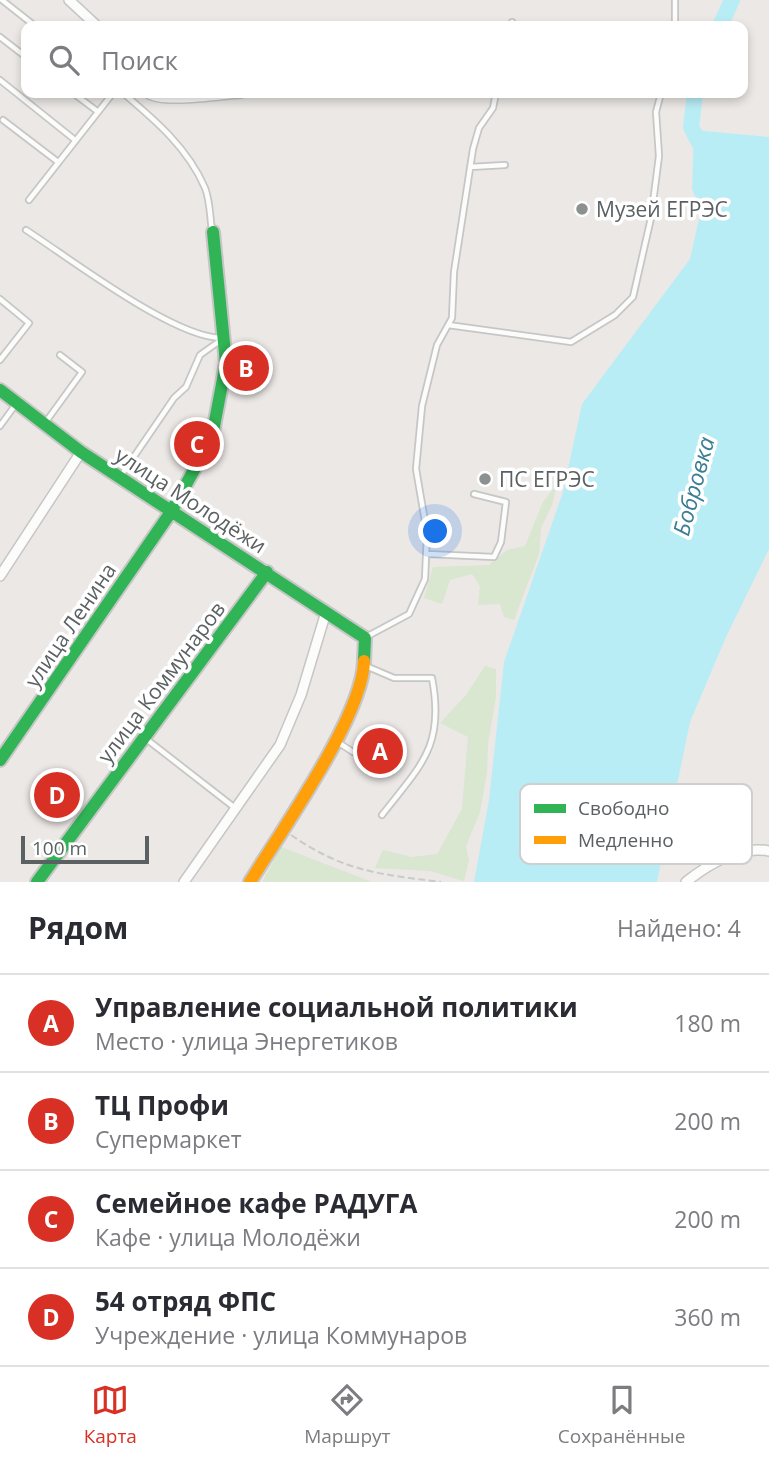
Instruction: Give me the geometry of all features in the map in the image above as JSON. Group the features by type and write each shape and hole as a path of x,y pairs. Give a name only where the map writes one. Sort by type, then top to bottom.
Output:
{"street":[{"path":"69,0 92,21"},
{"name":"улица Ленина","path":"0,760 171,512 212,437 226,363 213,232"},
{"name":"улица Молодёжи","path":"0,390 81,452 365,638"},
{"path":"0,576 81,452"},
{"name":"улица Коммунаров","path":"37,882 268,572"},
{"path":"184,882 280,745 301,695 326,611"},
{"path":"250,882 335,741 364,677 365,638"},
{"path":"752,851 761,849 769,851"},
{"path":"686,882 711,864"}],"lane":[{"path":"2,0 29,21"},
{"path":"674,21 675,0"},
{"path":"0,37 21,53"},
{"path":"0,80 21,97"},
{"path":"22,98 75,140"},
{"path":"80,98 97,111"},
{"path":"30,200 109,98"},
{"path":"129,98 151,116 187,154 206,190 213,232"},
{"path":"365,638 409,614 425,579 426,533 416,469 418,442 429,374 437,345 452,318 454,272 473,149 479,128 493,108 495,98"},
{"path":"448,325 571,342 615,314 633,297 651,218 659,156 656,112 660,98"},
{"path":"3,120 58,162"},
{"path":"470,167 505,164"},
{"path":"26,230 173,325 205,338 224,338"},
{"path":"0,299 29,323 0,360"},
{"path":"120,478 174,398 186,387 200,355 224,338"},
{"path":"44,424 82,372 60,355"},
{"path":"0,426 17,403"},
{"path":"426,554 494,557 500,542 506,502 474,494"},
{"path":"364,665 394,678 432,678 437,705 428,756 382,815"},
{"path":"144,738 237,810"},
{"path":"335,741 353,752"}],"path":[{"path":"282,829 343,866 381,876 441,882"}],"green space":[{"path":"557,484 552,505 541,528 539,554 514,620 504,617 500,604 478,605 480,586 472,574 450,580 442,604 424,598 433,567 489,565 507,550 525,546 543,502"},
{"path":"485,666 496,669 496,697 488,743 487,773 480,812 466,846 469,861 464,881 430,871 375,868 383,850 412,857 437,854 462,809 468,737 440,723 466,695"},
{"path":"281,847 372,882 262,882"}],"water":[{"path":"694,130 769,137 769,549 726,637 690,722 677,784 520,784 520,864 661,864 657,882 474,882 489,800 504,662 563,492 582,404 690,259 701,210 692,189"}],"waterway":[{"name":"Бобровка","path":"722,21 732,0"},
{"name":"Бобровка","path":"694,98 691,127 703,150"}],"traffic: fast":[{"path":"0,760 171,512 212,437 226,363 213,232"},
{"path":"0,390 81,452 365,638 364,661"},
{"path":"37,882 267,572"}],"traffic: slow":[{"path":"250,882 336,742 360,684 364,661"}],"place":[{"name":"Музей ЕГРЭС","path":"582,209"},
{"name":"ТЦ Профи","path":"246,368"},
{"name":"Семейное кафе РАДУГА","path":"197,444"},
{"name":"ПС ЕГРЭС","path":"485,479"},
{"name":"Управление социальной политики","path":"380,751"},
{"name":"54 отряд ФПС","path":"57,795"}]}
